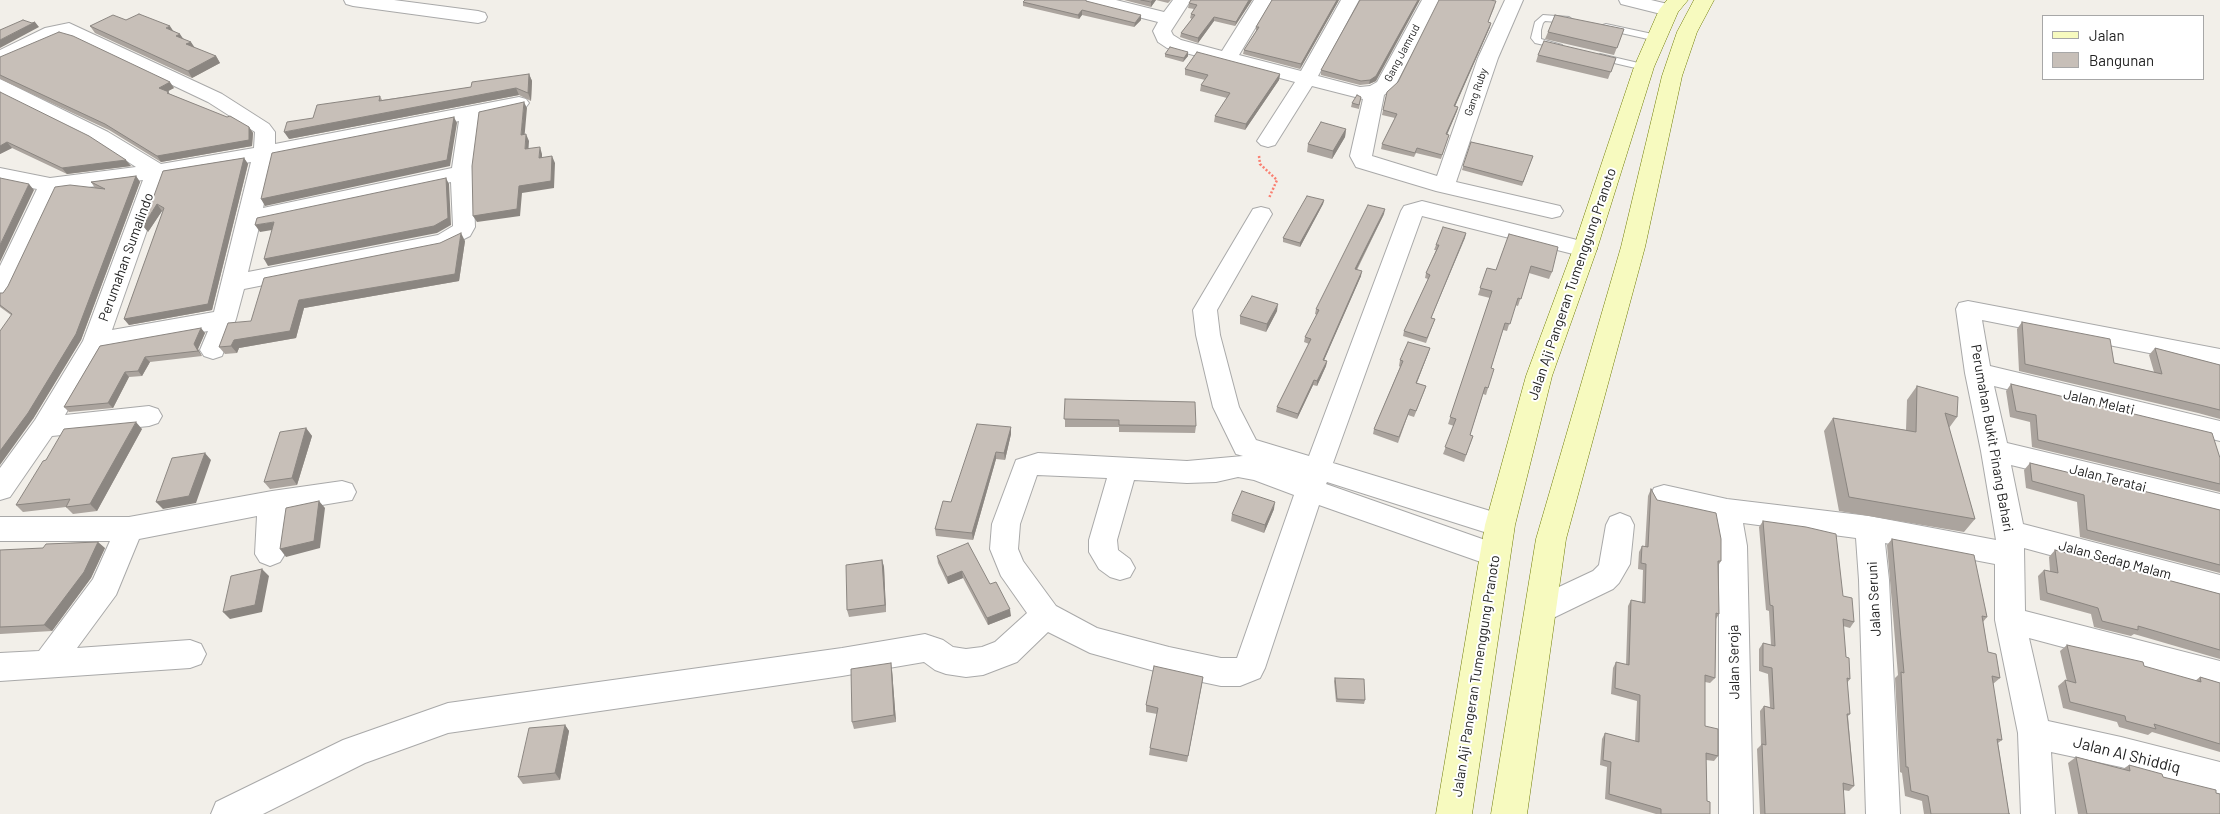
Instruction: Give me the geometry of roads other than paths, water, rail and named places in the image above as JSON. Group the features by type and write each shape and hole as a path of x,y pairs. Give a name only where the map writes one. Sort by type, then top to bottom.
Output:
{"main road":[{"path":"1509,814 1551,539 1633,247 1672,76 1687,32 1704,0"},
{"name":"Jalan Aji Pangeran Tumenggung Pranoto","path":"1456,813 1487,598 1500,525 1539,376 1585,249 1644,67 1674,5"}],"street":[{"path":"353,0 478,17"},
{"path":"1182,0 1162,31 1165,38 1174,44 1360,93 1376,92"},
{"path":"1228,57 1263,0"},
{"path":"1268,140 1306,79 1350,0"},
{"name":"Gang Jamrud","path":"1431,0 1384,86 1376,92 1361,156 1364,162 1444,186"},
{"name":"Gang Ruby","path":"1444,186 1488,58 1514,0"},
{"path":"1628,0 1674,5"},
{"path":"1102,1 1169,19"},
{"path":"0,58 52,32 69,29 215,98 262,128 265,132 264,154 250,218 224,319 213,350"},
{"path":"0,85 102,136 157,171"},
{"path":"3,177 50,185 157,171 264,154 519,103"},
{"path":"234,283 452,238 462,232 464,227 462,173 470,113"},
{"name":"Perumahan Sumalindo","path":"0,489 44,427 95,342 157,171"},
{"path":"250,218 462,173"},
{"path":"0,291 50,185"},
{"path":"1444,186 1552,211"},
{"path":"1242,457 1216,471 1187,472 1038,464 1026,468 1006,524 1004,549 1012,567 1045,614 1090,640 1169,661 1221,672 1240,672 1249,668 1412,211 1422,208 1585,249"},
{"path":"1261,214 1205,310 1208,335 1226,407 1242,457 1257,470 1315,479 1500,525"},
{"name":"Perumahan Bukit Pinang Bahari","path":"2038,814 2034,733 2010,620 2010,543 1968,309 2220,358"},
{"name":"Perumahan Sumalindo","path":"95,342 224,319"},
{"name":"Jalan Melati","path":"1978,373 2220,431"},
{"path":"44,427 149,416"},
{"name":"Jalan Teratai","path":"1995,451 2220,505"},
{"path":"1120,568 1109,560 1104,552 1103,540 1123,469"},
{"path":"1315,479 1495,554"},
{"path":"0,529 129,529 272,502 342,492"},
{"path":"1664,496 1727,510 1869,528"},
{"path":"270,554 272,502"},
{"name":"Jalan Seroja","path":"1727,510 1733,546 1736,814"},
{"path":"1540,610 1603,580 1610,574 1615,564 1620,524"},
{"name":"Jalan Sedap Malam","path":"1869,528 2010,543 2220,588"},
{"name":"Jalan Seruni","path":"1869,528 1874,580 1883,814"},
{"path":"47,664 105,586 129,529"},
{"path":"228,814 360,748 448,718 842,662 925,648 932,650 946,660 966,663 982,661 1006,652 1020,641 1045,614"},
{"path":"2010,620 2220,675"},
{"path":"0,667 190,654"},
{"name":"Jalan Al Shiddiq","path":"2034,733 2120,752 2220,778"}],"lane":[{"path":"1566,49 1541,43 1536,39 1536,30 1539,22 1543,18 1549,17 1582,23"},
{"path":"1599,26 1657,38"},
{"path":"1586,53 1644,67"}]}
